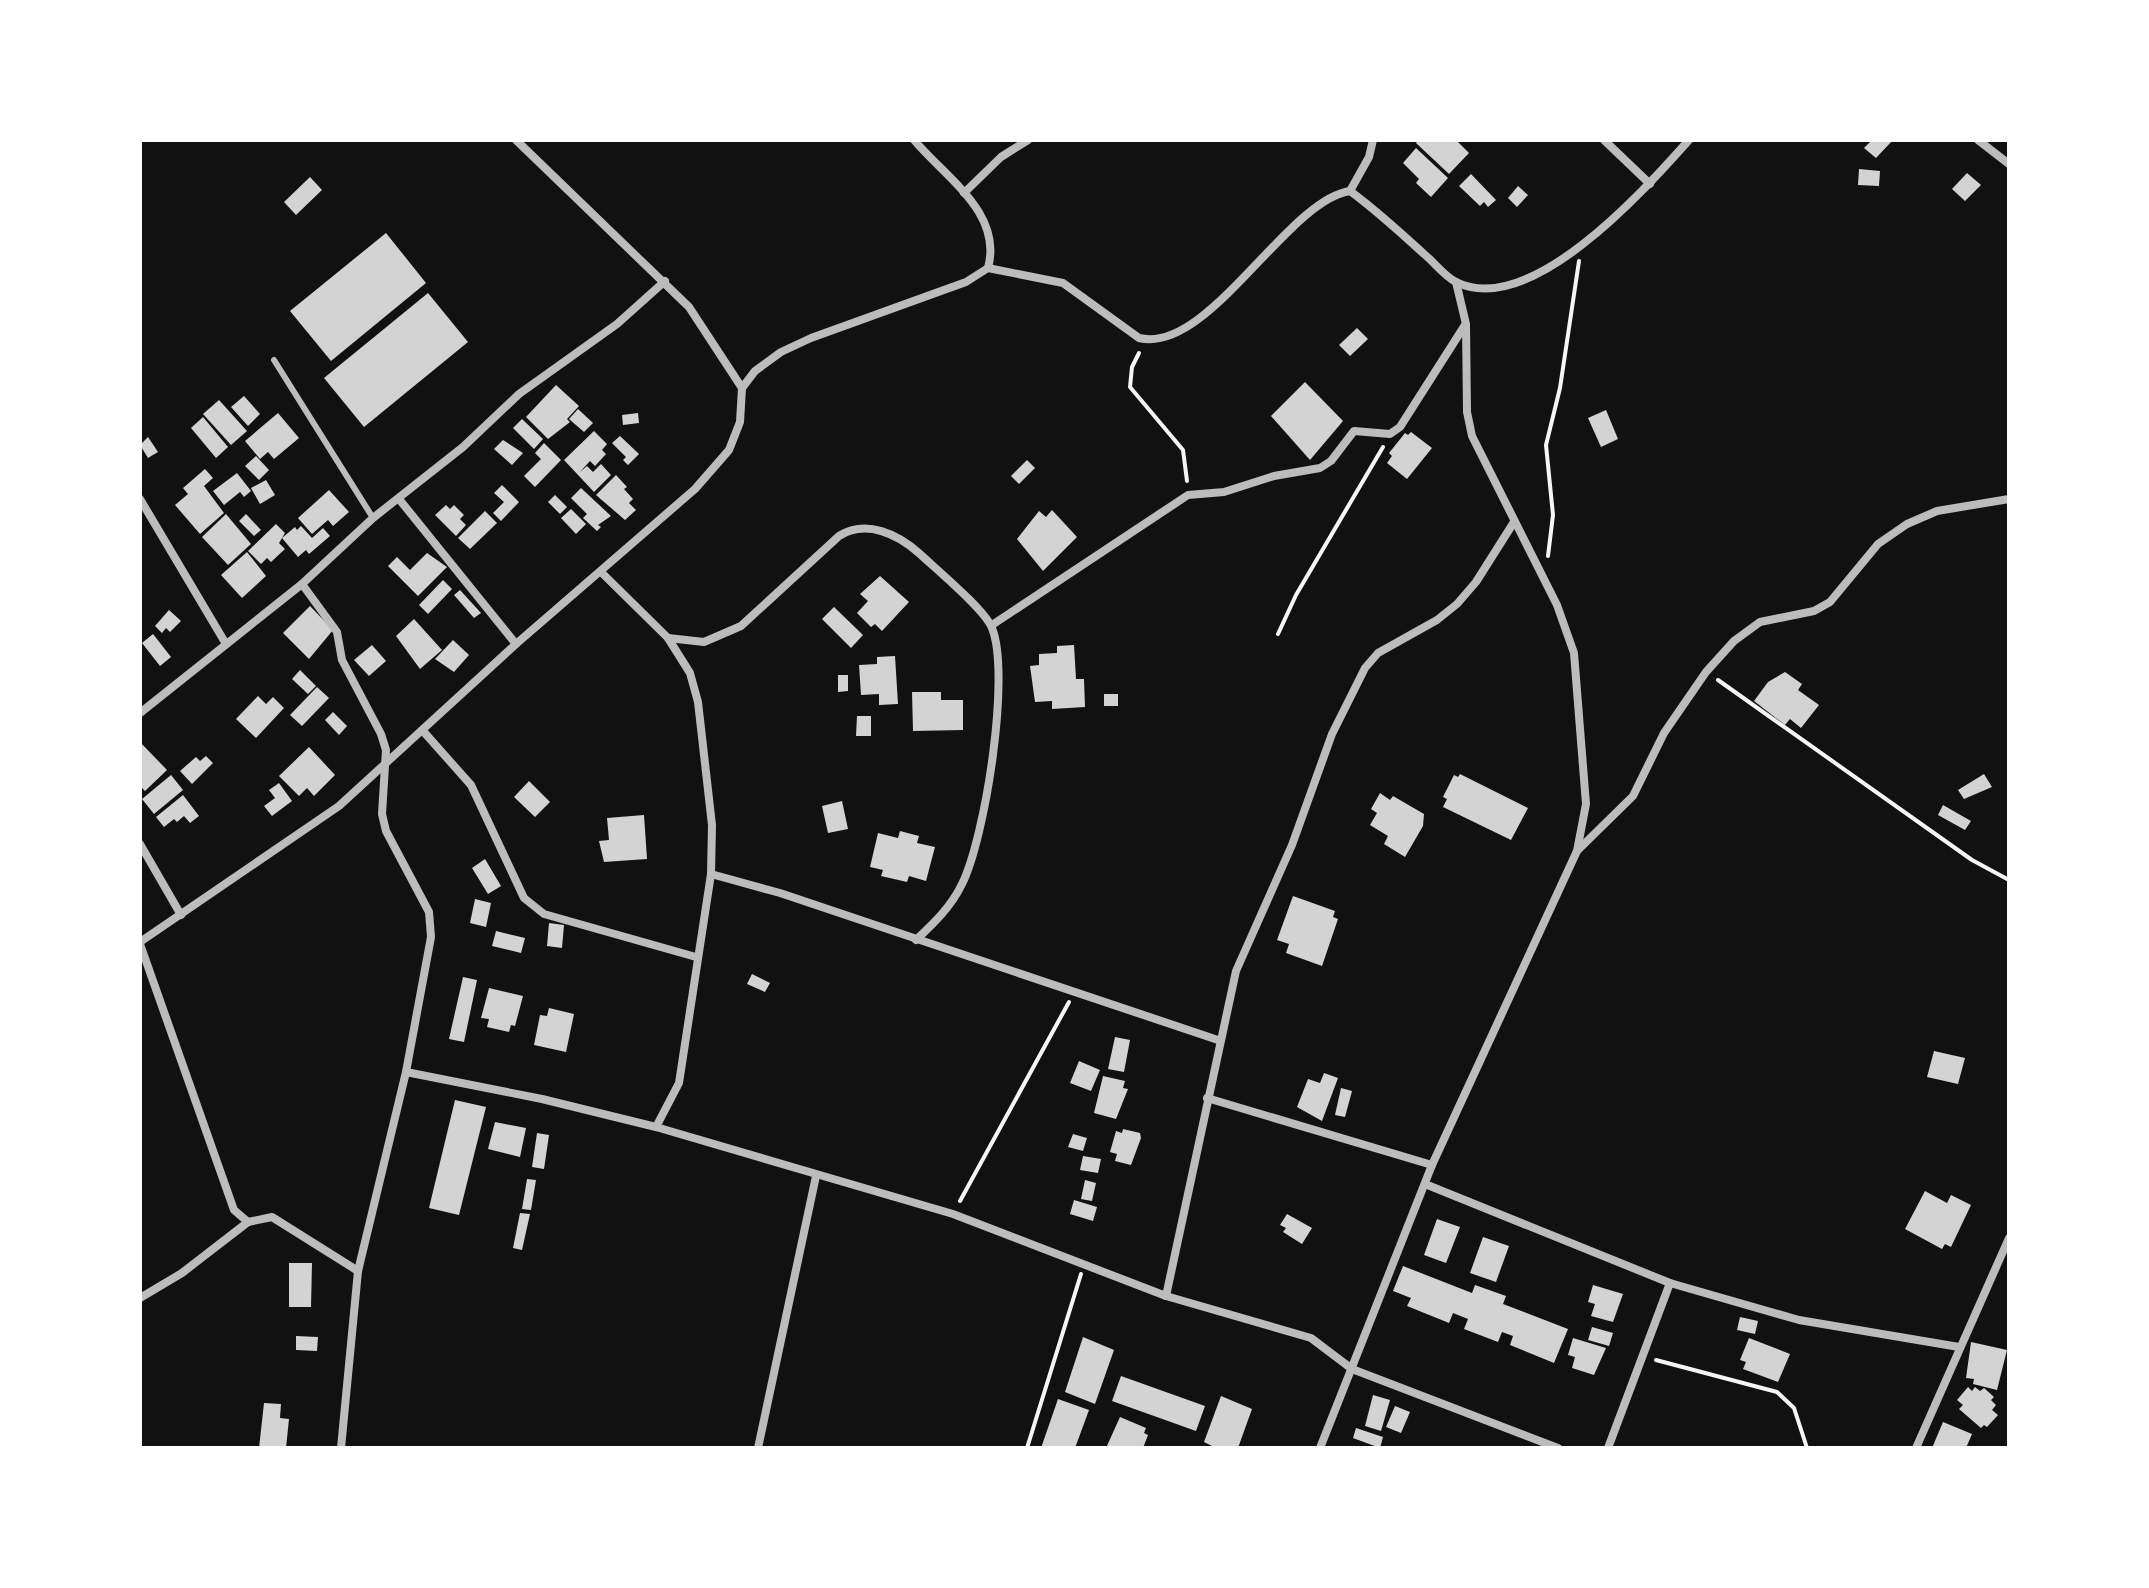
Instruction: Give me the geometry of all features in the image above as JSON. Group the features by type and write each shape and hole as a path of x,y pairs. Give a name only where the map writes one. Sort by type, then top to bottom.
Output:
{"street":[{"path":"516,140 689,307 742,388"},
{"path":"248,1222 234,1210 227,1196 140,943 339,806 516,644 715,469 729,450 740,422 742,388 755,371 781,352 966,282 988,268 994,247 988,224 964,193 914,140"},
{"path":"964,193 1001,157 1028,140"},
{"path":"1350,191 1369,157 1373,140"},
{"path":"1604,140 1650,184"},
{"path":"988,268 1063,283 1139,338 1153,341 1173,334 1228,295 1317,205 1334,193 1350,191 1377,211 1456,282 1494,288 1511,284 1581,247 1617,218 1689,140"},
{"path":"1978,140 2009,164"},
{"path":"140,713 302,584 373,518 463,447 519,394 617,324 665,281"},
{"path":"1320,1448 1432,1165 1577,851 1586,804 1574,653 1545,581 1472,436 1467,412 1466,324 1456,282"},
{"path":"992,625 1188,495 1224,492 1274,476 1320,468 1331,461 1354,431 1390,434 1400,427 1466,324"},
{"path":"140,499 226,644"},
{"path":"399,499 516,644"},
{"path":"1577,851 1633,796 1664,733 1706,672 1734,641 1760,622 1814,611 1830,602 1878,544 1907,524 1937,511 2009,499"},
{"path":"1166,1296 1218,1040 1236,971 1292,845 1332,734 1365,668 1378,653 1437,620 1457,604 1476,582 1514,522"},
{"path":"668,638 704,642 741,626 812,559 852,528 870,527 907,542 992,625 998,650 997,714 990,772 968,869 948,908 916,940"},
{"path":"601,572 668,638 690,673 698,702 712,825 711,874 696,957 688,1040 679,1083 656,1127"},
{"path":"302,584 337,632 347,672 381,734 386,750 382,814 386,831 429,912 431,937 406,1072 358,1271 341,1448"},
{"path":"423,731 471,785 524,898 544,914 696,957"},
{"path":"140,844 181,915"},
{"path":"711,874 1075,990 1218,1040"},
{"path":"406,1072 542,1099 656,1127 953,1214 1166,1296 1311,1338 1352,1369 1558,1448"},
{"path":"1207,1098 1432,1165"},
{"path":"758,1448 816,1176"},
{"path":"1425,1184 1670,1283 1799,1320 1959,1347"},
{"path":"140,1298 182,1273 248,1222 272,1217 358,1271"},
{"path":"1916,1448 2009,1238"},
{"path":"1608,1448 1670,1283"}],"lane":[{"path":"274,360 373,518"}],"path":[{"path":"1545,581 1553,515 1544,461 1560,388 1581,247"},
{"path":"1153,341 1137,355 1129,378 1130,387 1183,450 1188,495"},
{"path":"1278,634 1296,595 1390,434"},
{"path":"1706,672 1972,860 2009,880"},
{"path":"953,1214 1075,990"},
{"path":"1027,1448 1084,1264"},
{"path":"1642,1356 1777,1392 1794,1408 1807,1448"}],"building":[{"path":"1418,140 1456,140 1469,153 1449,174 1416,143"},
{"path":"1872,140 1893,140 1876,158 1864,148"},
{"path":"1416,148 1448,178 1431,197 1416,183 1419,179 1403,163"},
{"path":"1859,169 1880,171 1879,186 1858,185"},
{"path":"1967,173 1981,185 1965,201 1952,189"},
{"path":"1471,174 1496,200 1488,207 1484,202 1480,206 1459,186"},
{"path":"310,177 322,190 296,215 284,202"},
{"path":"1518,186 1528,195 1517,207 1508,198"},
{"path":"386,233 426,283 331,361 290,311"},
{"path":"428,293 468,342 364,427 324,378"},
{"path":"1357,328 1368,339 1350,356 1339,345"},
{"path":"1305,382 1343,421 1310,460 1271,416"},
{"path":"556,385 579,406 567,419 570,422 548,439 526,417"},
{"path":"244,396 260,414 248,426 231,407"},
{"path":"219,400 247,431 231,445 203,414"},
{"path":"578,409 593,423 584,432 569,419"},
{"path":"1606,410 1618,439 1601,447 1588,418"},
{"path":"278,413 299,438 274,459 268,452 260,459 245,441"},
{"path":"638,413 639,423 623,425 622,415"},
{"path":"203,417 228,447 216,458 191,428"},
{"path":"522,419 543,439 534,449 513,428"},
{"path":"594,431 607,444 602,450 606,454 595,466 590,461 580,472 587,466 593,472 601,464 611,475 594,492 564,460"},
{"path":"1411,432 1432,448 1407,479 1387,463 1392,456 1389,453 1405,433 1408,435"},
{"path":"620,436 639,454 628,465 623,460 626,457 612,443"},
{"path":"148,437 158,452 148,458 140,445"},
{"path":"503,440 523,453 512,465 494,449"},
{"path":"544,443 561,460 535,487 524,476 541,459 535,453"},
{"path":"256,456 269,470 259,480 245,466"},
{"path":"1027,460 1035,468 1019,484 1011,476"},
{"path":"205,469 213,478 204,486 224,513 200,534 175,505 188,494 183,488"},
{"path":"237,473 251,491 244,497 240,492 224,505 213,491"},
{"path":"616,475 627,487 624,489 633,499 629,503 636,510 625,520 596,495"},
{"path":"266,480 275,495 260,504 251,488"},
{"path":"502,485 519,502 501,521 493,513 504,502 494,493"},
{"path":"581,488 611,516 598,525 601,527 597,531 583,518 587,514 571,498"},
{"path":"329,490 349,512 333,526 328,520 312,534 298,518"},
{"path":"555,495 567,507 560,514 548,502"},
{"path":"446,505 450,509 454,505 464,515 460,519 466,525 456,536 435,515"},
{"path":"571,509 586,524 576,534 561,518"},
{"path":"1052,510 1077,537 1043,571 1017,539 1039,511 1046,517"},
{"path":"485,511 497,523 470,549 458,538"},
{"path":"226,514 251,544 228,565 202,537"},
{"path":"246,514 261,530 254,536 239,521"},
{"path":"276,524 285,533 279,543 285,549 271,562 267,558 261,564 248,551"},
{"path":"301,526 312,538 323,528 330,536 309,554 306,550 298,557 282,538"},
{"path":"247,552 266,576 242,598 221,575"},
{"path":"427,553 447,567 418,596 388,566 397,557 410,570"},
{"path":"880,576 909,602 882,631 875,624 871,627 857,613 868,601 860,594"},
{"path":"443,580 452,589 428,614 419,605"},
{"path":"460,590 481,613 474,618 454,595"},
{"path":"310,606 333,630 309,659 283,633"},
{"path":"834,607 863,635 851,648 822,619"},
{"path":"169,610 181,621 170,632 166,628 162,633 155,626"},
{"path":"414,619 442,650 420,669 396,636"},
{"path":"153,634 171,657 160,666 142,643"},
{"path":"453,640 469,655 454,672 435,659"},
{"path":"372,645 386,661 369,676 354,660"},
{"path":"1074,645 1076,679 1084,679 1085,707 1052,709 1052,701 1035,702 1030,666 1039,665 1039,654 1057,653 1057,646"},
{"path":"895,656 898,704 879,705 879,694 861,695 859,665 877,664 877,657"},
{"path":"300,670 316,686 308,694 292,679"},
{"path":"1785,672 1802,684 1798,690 1819,705 1801,728 1790,719 1785,725 1754,701 1768,682"},
{"path":"838,675 848,675 848,691 838,692"},
{"path":"317,687 329,698 302,726 290,715"},
{"path":"912,692 941,692 941,700 963,700 963,730 913,731"},
{"path":"1104,694 1118,694 1118,706 1104,706"},
{"path":"258,696 266,704 273,697 284,708 256,738 236,719"},
{"path":"333,712 347,726 339,735 325,720"},
{"path":"857,716 871,716 871,736 856,736"},
{"path":"140,742 167,770 145,791 140,786"},
{"path":"309,747 335,775 314,796 307,788 299,796 279,776"},
{"path":"206,756 213,763 192,784 180,771 196,757 200,761"},
{"path":"1460,774 1528,808 1511,840 1443,807 1447,799 1443,797 1454,775 1458,777"},
{"path":"1984,774 1992,787 1964,799 1958,790"},
{"path":"171,775 183,790 154,814 142,799"},
{"path":"529,781 550,802 535,817 514,797"},
{"path":"279,783 292,801 272,816 264,806 275,798 269,790"},
{"path":"1380,793 1390,800 1393,796 1424,814 1423,826 1405,857 1384,844 1388,836 1370,825 1377,813 1371,809"},
{"path":"183,795 199,816 190,823 184,816 177,822 174,819 164,827 156,817"},
{"path":"842,801 848,829 828,833 822,806"},
{"path":"1943,805 1971,821 1965,830 1938,815"},
{"path":"644,815 647,859 604,862 599,841 609,840 607,818"},
{"path":"900,831 919,836 917,843 935,847 926,881 909,876 907,882 881,876 883,870 870,867 878,833 898,838"},
{"path":"485,859 501,886 488,894 472,868"},
{"path":"1293,896 1335,911 1333,917 1338,919 1322,966 1286,953 1289,944 1277,940"},
{"path":"475,899 491,903 486,927 470,923"},
{"path":"549,923 564,925 562,948 547,946"},
{"path":"496,931 525,938 521,953 492,946"},
{"path":"752,974 770,983 765,992 747,984"},
{"path":"463,977 477,980 464,1042 449,1039"},
{"path":"489,988 523,996 515,1026 511,1025 509,1032 487,1027 489,1019 481,1018"},
{"path":"549,1008 574,1014 566,1052 534,1045 540,1015 547,1016"},
{"path":"1115,1037 1130,1040 1124,1072 1108,1069"},
{"path":"1934,1051 1965,1058 1958,1084 1927,1077"},
{"path":"1079,1061 1100,1070 1091,1091 1070,1083"},
{"path":"1324,1073 1338,1078 1322,1121 1297,1107 1308,1079 1320,1083"},
{"path":"1103,1076 1125,1081 1123,1088 1128,1089 1116,1119 1094,1113"},
{"path":"1341,1088 1352,1091 1345,1117 1335,1115"},
{"path":"455,1100 486,1107 459,1215 429,1208"},
{"path":"495,1122 526,1128 520,1157 488,1149"},
{"path":"1123,1129 1140,1133 1131,1165 1115,1161 1117,1154 1110,1152 1116,1131 1122,1133"},
{"path":"537,1133 549,1135 544,1169 532,1167"},
{"path":"1073,1134 1087,1138 1083,1151 1068,1147"},
{"path":"1083,1156 1101,1159 1098,1173 1080,1170"},
{"path":"527,1179 536,1180 531,1210 522,1209"},
{"path":"1085,1180 1096,1183 1092,1201 1081,1199"},
{"path":"1925,1191 1947,1203 1951,1195 1971,1205 1951,1247 1945,1244 1942,1249 1905,1229"},
{"path":"1074,1200 1097,1207 1093,1221 1070,1214"},
{"path":"520,1213 530,1214 522,1250 513,1248"},
{"path":"1287,1214 1312,1228 1302,1244 1283,1232 1286,1228 1280,1225"},
{"path":"1437,1219 1460,1227 1446,1263 1424,1255"},
{"path":"1483,1237 1509,1246 1496,1282 1470,1273"},
{"path":"289,1263 312,1263 311,1307 289,1307"},
{"path":"1403,1266 1472,1293 1475,1285 1506,1296 1503,1304 1568,1329 1554,1363 1510,1345 1513,1336 1502,1332 1498,1342 1464,1329 1468,1319 1453,1313 1449,1323 1407,1306 1411,1298 1393,1291"},
{"path":"1593,1285 1623,1294 1613,1322 1591,1316 1595,1304 1588,1302"},
{"path":"1740,1317 1758,1321 1755,1334 1737,1330"},
{"path":"1592,1327 1613,1333 1609,1346 1588,1340"},
{"path":"296,1336 318,1337 317,1351 296,1350"},
{"path":"1083,1337 1114,1350 1095,1404 1065,1392"},
{"path":"1573,1338 1606,1348 1594,1375 1572,1368 1575,1357 1568,1355"},
{"path":"1749,1338 1790,1354 1778,1382 1743,1369 1746,1362 1740,1360"},
{"path":"1971,1342 2007,1350 1997,1390 1973,1384 1974,1379 1966,1378"},
{"path":"1121,1376 1205,1406 1196,1431 1112,1401"},
{"path":"1968,1387 1972,1391 1975,1387 1980,1391 1984,1388 1994,1397 1991,1400 1996,1405 1992,1410 1998,1415 1987,1427 1984,1425 1981,1428 1959,1409 1963,1405 1957,1400"},
{"path":"1373,1395 1390,1400 1381,1431 1365,1426"},
{"path":"1221,1396 1252,1409 1238,1448 1216,1448 1204,1442"},
{"path":"1058,1399 1089,1410 1075,1448 1041,1448"},
{"path":"264,1403 281,1404 280,1418 289,1419 286,1448 259,1448"},
{"path":"1395,1406 1410,1412 1401,1433 1386,1427"},
{"path":"1120,1417 1146,1428 1144,1433 1148,1435 1143,1448 1106,1448"},
{"path":"1943,1422 1972,1434 1966,1448 1932,1448"},
{"path":"1356,1428 1383,1437 1380,1448 1353,1438"}]}
